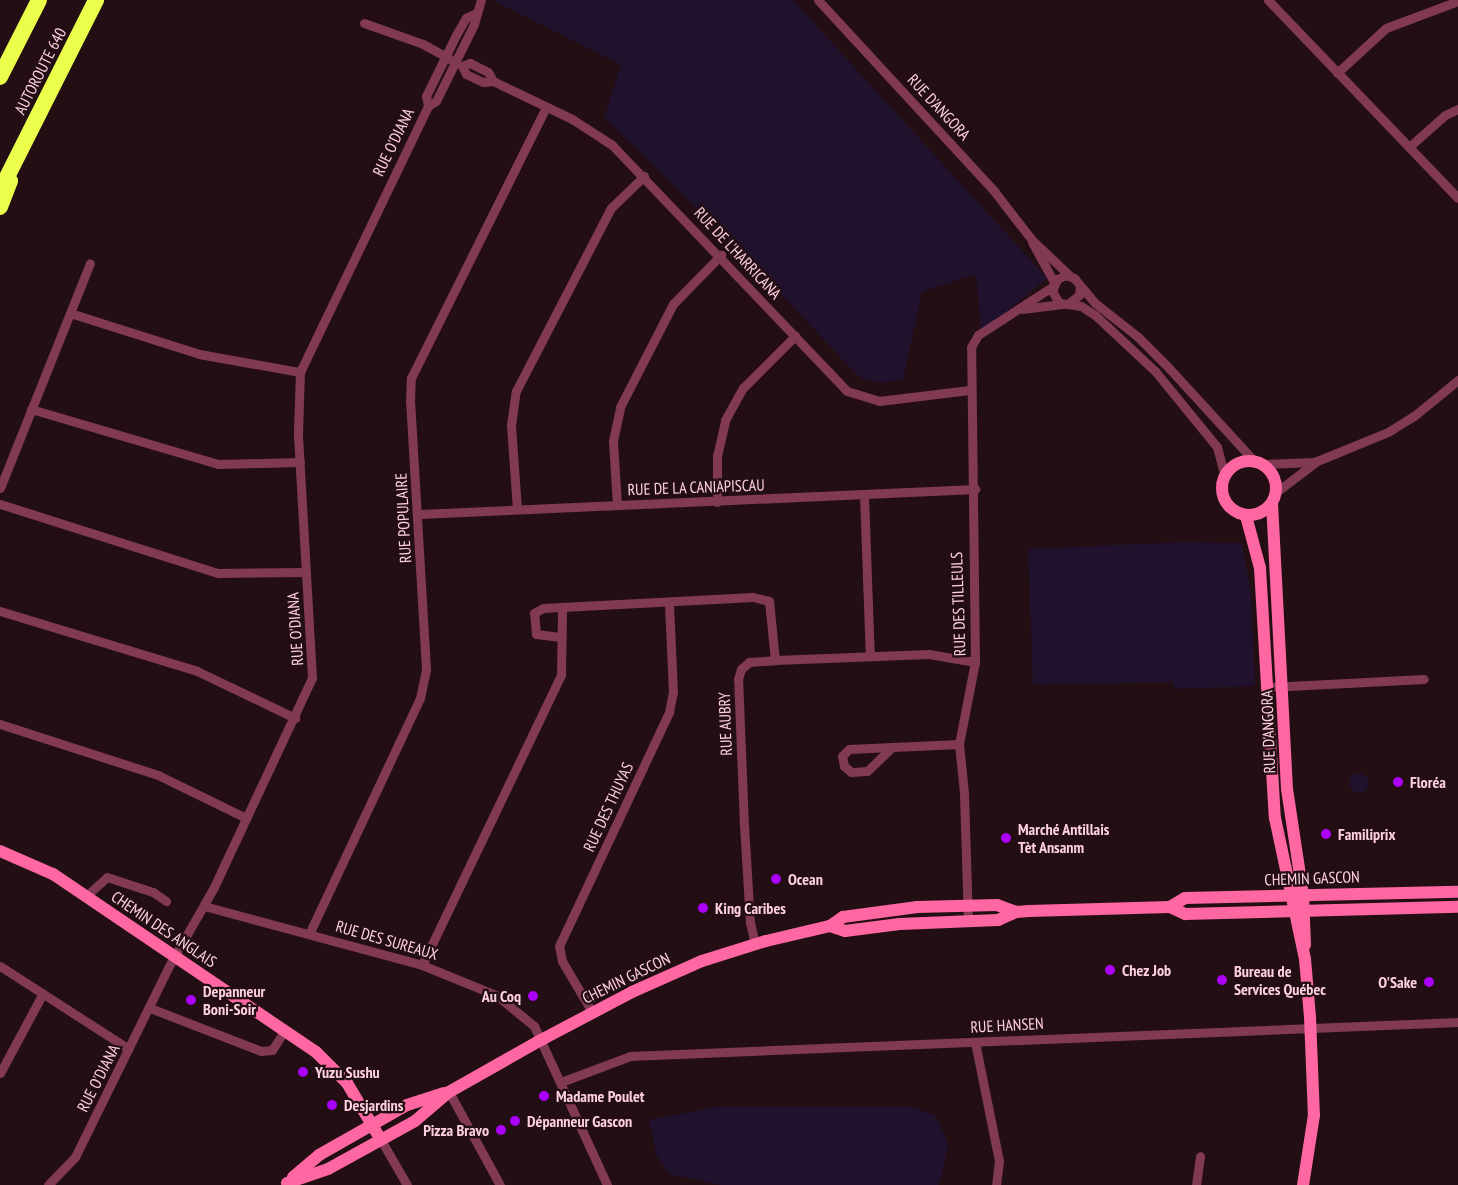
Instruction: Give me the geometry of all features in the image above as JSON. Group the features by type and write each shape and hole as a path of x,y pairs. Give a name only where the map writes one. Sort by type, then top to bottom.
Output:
{"highway":[{"name":"AUTOROUTE 640","path":"0,77 39,0"},
{"name":"AUTOROUTE 640","path":"0,190 96,0"},
{"path":"0,207 28,136"}],"main road":[{"path":"1258,463 1274,477 1274,498 1262,513 1246,516 1224,501 1224,476 1236,464 1258,463"},
{"name":"RUE D'ANGORA","path":"1274,498 1288,807 1303,895 1298,910"},
{"name":"RUE D'ANGORA","path":"1246,516 1260,568 1272,789 1288,895 1298,910 1311,1026 1314,1115 1303,1185"},
{"name":"CHEMIN DES ANGLAIS","path":"0,851 37,864 285,1030 336,1069 373,1124 381,1140"},
{"name":"CHEMIN GASCON","path":"830,926 845,932 998,920 1016,912 1170,906 1185,898 1458,892"},
{"name":"CHEMIN GASCON","path":"285,1184 328,1169 381,1140 415,1121 449,1092 592,1012 660,978 754,944 830,926 843,916 867,912 967,905 997,905 1016,912"},
{"name":"CHEMIN GASCON","path":"1170,906 1185,914 1458,907"},
{"name":"CHEMIN GASCON","path":"285,1184 320,1155 373,1124 407,1105 449,1092"}],"street":[{"name":"RUE O'DIANA","path":"48,1185 75,1157 174,956 204,906 296,718 312,678 300,462 300,372 428,106 436,101 458,64 474,24 474,14 481,0"},
{"name":"RUE D'ANGORA","path":"818,0 994,191 1032,240 1070,276"},
{"path":"1268,0 1458,198"},
{"path":"1337,73 1386,28 1458,1"},
{"name":"RUE O'DIANA","path":"428,106 426,96 445,57 466,18 474,14"},
{"name":"RUE DE L'HARRICANA","path":"364,23 423,44 458,64 470,63 488,72 493,81 546,107 612,145 721,255 847,391 879,401 969,390"},
{"name":"RUE POPULAIRE","path":"309,934 420,698 426,669 410,402 411,378 546,107"},
{"path":"1409,147 1445,114 1458,110"},
{"path":"517,509 511,425 516,391 610,208 644,176"},
{"name":"RUE D'ANGORA","path":"1032,240 1053,284"},
{"path":"617,505 613,441 620,407 673,304 721,255"},
{"path":"0,488 90,263"},
{"path":"1224,476 1217,447 1155,371 1095,315 1082,306 1066,304 1053,296 1053,284 1061,276 1070,276 1138,337 1258,463 1317,461"},
{"name":"RUE DES TILLEULS","path":"968,921 964,793 959,744 975,662 971,526 975,489 969,390 971,347 978,335 1020,310 1053,284"},
{"path":"1066,304 1076,299 1080,286"},
{"name":"RUE DES TILLEULS","path":"1020,310 1066,304"},
{"path":"70,313 199,354 300,372"},
{"path":"717,502 717,456 725,420 743,388 795,336"},
{"path":"1274,498 1317,461 1388,432 1432,404 1458,380"},
{"path":"31,409 218,464 300,462"},
{"name":"RUE DE LA CANIAPISCAU","path":"418,514 864,496 975,489"},
{"path":"864,496 870,656"},
{"path":"0,504 218,573 306,572"},
{"path":"560,637 536,634 532,625 534,613 543,608 562,609 753,597 769,601 775,660"},
{"name":"RUE DES THUYAS","path":"592,1012 562,961 560,946 669,712 673,692 669,603"},
{"path":"423,965 561,675 562,609"},
{"path":"0,611 197,671 296,718"},
{"name":"RUE AUBRY","path":"754,944 749,915 738,679 749,662 929,654 975,662"},
{"path":"1268,687 1424,679"},
{"path":"0,724 158,775 246,818"},
{"path":"891,748 867,771 851,772 844,766 842,756 849,749 959,744"},
{"path":"86,896 107,877 153,892 166,901"},
{"name":"RUE DES SUREAUX","path":"204,906 423,965 496,995 530,1020 561,1082 607,1185"},
{"path":"0,966 129,1049"},
{"path":"0,1073 42,995"},
{"path":"150,1008 261,1051 272,1050 285,1030"},
{"name":"RUE HANSEN","path":"561,1082 630,1056 1311,1026 1458,1022"},
{"path":"975,1042 999,1161 996,1185"},
{"path":"449,1092 500,1185"},
{"path":"381,1140 407,1185"},
{"path":"1196,1185 1200,1156"}],"shaded area":[{"path":"492,0 793,0 1047,278 981,333 976,274 922,292 903,380 879,383 859,377 749,260 604,117 621,65"},
{"path":"1184,542 1242,543 1251,592 1255,686 1174,689 1173,682 1033,685 1028,549"},
{"path":"1359,773 1366,776 1369,783 1366,790 1359,793 1352,790 1349,783 1352,776"},
{"path":"721,1106 907,1106 935,1115 948,1143 942,1175 938,1185 721,1185 669,1174 656,1155 649,1120"}],"place":[{"name":"Floréa","path":"1398,782"},
{"name":"Familiprix","path":"1326,834"},
{"name":"Marché Antillais Tèt Ansanm","path":"1006,838"},
{"name":"Ocean","path":"776,879"},
{"name":"King Caribes","path":"703,908"},
{"name":"Chez Job","path":"1110,970"},
{"name":"Bureau de Services Québec","path":"1222,980"},
{"name":"O'Sake","path":"1429,982"},
{"name":"Au Coq","path":"533,996"},
{"name":"Depanneur Boni-Soir","path":"191,1000"},
{"name":"Yuzu Sushu","path":"303,1072"},
{"name":"Madame Poulet","path":"544,1096"},
{"name":"Desjardins","path":"332,1105"},
{"name":"Dépanneur Gascon","path":"515,1121"},
{"name":"Pizza Bravo","path":"501,1130"}]}
